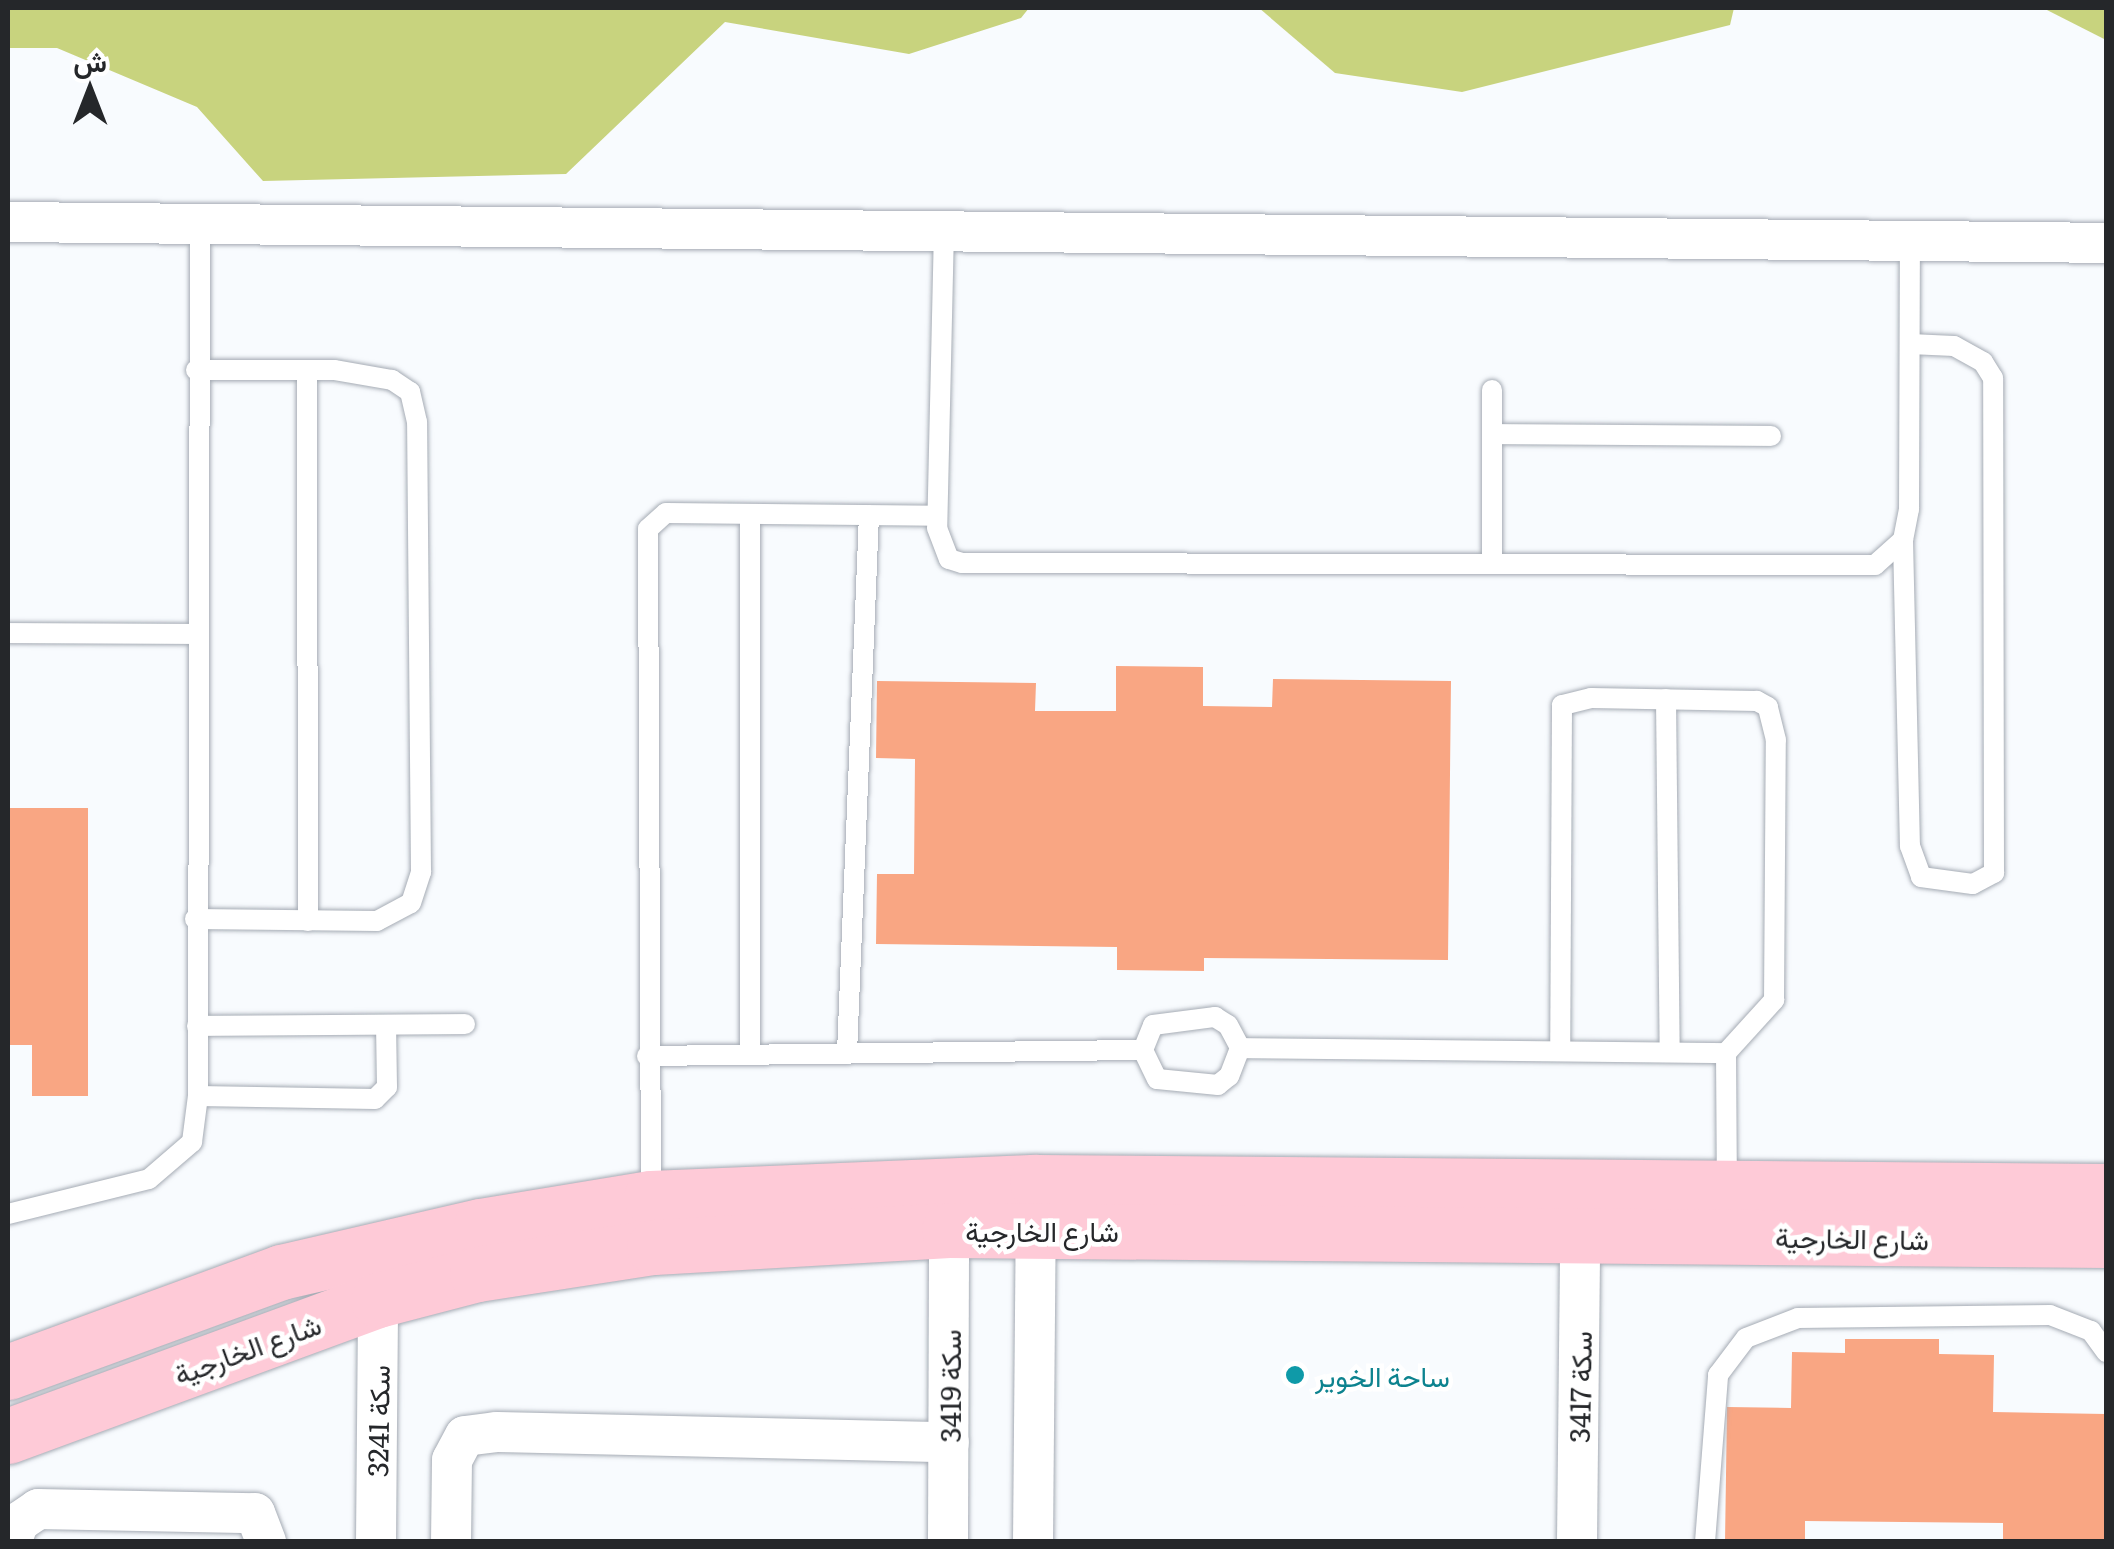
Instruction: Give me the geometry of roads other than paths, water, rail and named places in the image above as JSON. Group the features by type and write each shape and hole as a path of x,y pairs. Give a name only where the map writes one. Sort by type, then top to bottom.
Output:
{"main road":[{"name":"شارع الخارجية","path":"8,1436 378,1300 570,1256 949,1230 1036,1206 1311,1182 2106,1191"},
{"path":"1311,1182 1382,1210 1536,1214 1580,1233 1601,1220 1648,1212 1882,1210 1938,1189"},
{"path":"2009,1190 2058,1216 2106,1222"},
{"name":"شارع الخارجية","path":"8,1372 281,1272 481,1226 652,1198 1036,1206 1580,1233 2106,1240"},
{"path":"281,1272 327,1274 378,1300 408,1269 481,1226"}],"street":[{"path":"8,222 2106,244"},
{"path":"1033,1542 1036,1206"},
{"name":"سكة 3419","path":"948,1542 949,1230"},
{"name":"سكة 3417","path":"1577,1542 1580,1233"},
{"name":"سكة 3241","path":"376,1542 378,1300"},
{"path":"451,1542 452,1460 465,1436 949,1442"},
{"path":"12,1542 19,1522 38,1509 56,1509 254,1513 266,1542"}],"lane":[{"path":"8,1214 149,1179 192,1142 198,1096 194,634 200,224"},
{"path":"944,229 938,516 941,547 962,562 1875,565 1903,540"},
{"path":"1910,241 1903,540 1910,846 1922,878 1974,884 1994,873 1993,378 1983,362 1954,346 1910,344"},
{"path":"195,919 308,921 396,916 419,890 420,852 417,422 410,392 392,380 307,370 196,370"},
{"path":"307,370 308,921"},
{"path":"1492,390 1492,564"},
{"path":"1492,434 1771,436"},
{"path":"652,1198 647,1056 648,529 666,513 938,516"},
{"path":"750,514 750,1054"},
{"path":"847,1053 869,515"},
{"path":"8,633 194,634"},
{"path":"1560,1051 1562,705 1591,698 1757,701 1774,721 1774,1000 1726,1053 1727,1186"},
{"path":"1666,700 1670,1052"},
{"path":"1216,1017 1240,1048 1237,1066 1218,1086 1156,1080 1143,1050 1153,1025 1171,1018 1216,1017"},
{"path":"197,1026 465,1024"},
{"path":"198,1096 375,1100 387,1087 386,1025"},
{"path":"1240,1048 1726,1053"},
{"path":"647,1056 1143,1050"},
{"path":"1705,1542 1718,1375 1746,1338 1798,1318 2050,1315 2091,1331 2106,1352"}],"place":[{"name":"ساحة الخوير","path":"1295,1375"}]}
